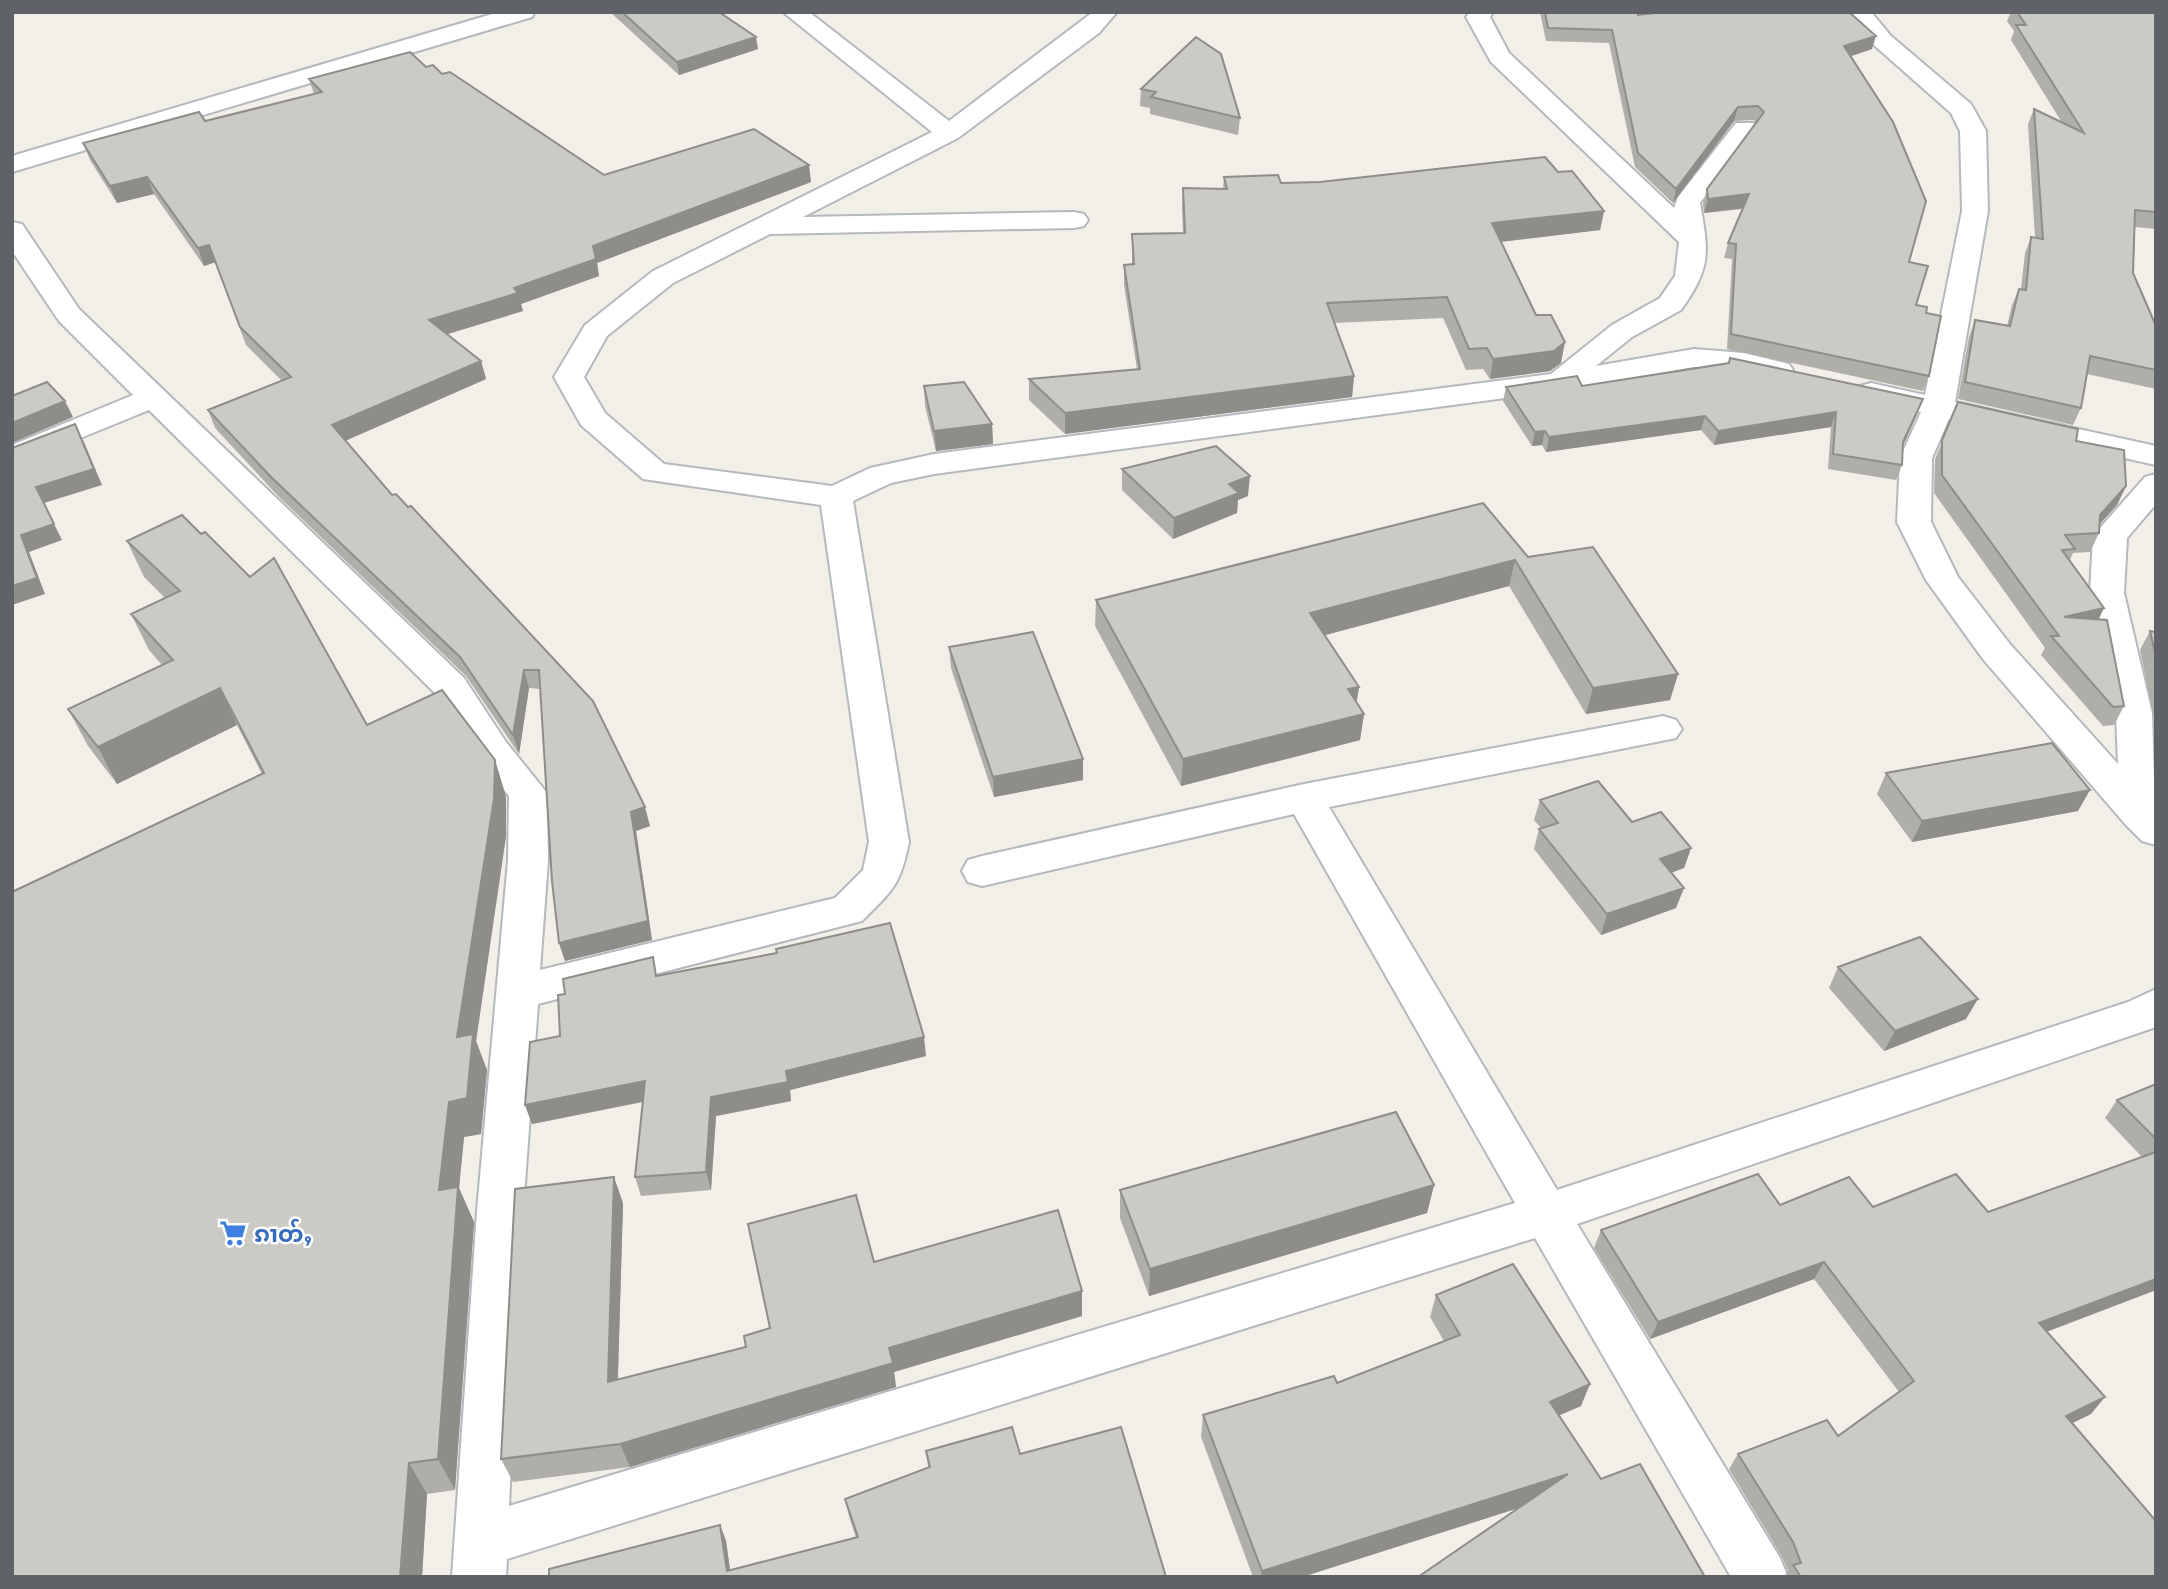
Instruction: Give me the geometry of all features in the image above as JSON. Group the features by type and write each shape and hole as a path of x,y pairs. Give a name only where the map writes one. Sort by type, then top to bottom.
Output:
{"street":[{"path":"12,163 524,12"},
{"path":"794,12 949,133"},
{"path":"1106,12 1091,28 949,133 663,276 595,331 569,377 592,418 654,472 836,497 881,475 934,464 1558,382 1694,358 1744,362 1808,377"},
{"path":"1482,12 1478,17 1499,57 1693,240"},
{"path":"1859,12 1884,41 1962,109 1973,131 1975,211 1938,408 1916,458 1914,522 1943,580 1996,651 2148,823"},
{"path":"1558,382 1622,331 1671,304 1689,276 1693,240 1687,204 1745,128"},
{"path":"762,227 1074,220"},
{"path":"12,230 69,315 451,687 493,751 528,793 528,860 500,1210 480,1559 1546,1214 2143,1014 2156,1006"},
{"path":"1847,387 2156,456"},
{"path":"12,457 154,397"},
{"path":"2148,823 2134,713 2107,593 2110,536 2156,484"},
{"path":"517,992 848,910 882,876 889,842 836,497"},
{"path":"982,871 1304,798 1663,729"},
{"path":"1304,798 1761,1577"}],"building":[{"path":"622,12 719,12 756,37 677,62"},
{"path":"1545,12 1638,12 1638,15 1664,12 1849,12 1876,36 1844,46 1893,122 1926,201 1909,262 1928,266 1916,305 1927,307 1926,313 1941,316 1929,376 1731,334 1736,244 1728,243 1749,194 1708,199 1707,189 1764,112 1758,106 1738,107 1676,189 1638,153 1612,30 1548,28"},
{"path":"2017,12 2156,12 2156,212 2135,210 2133,273 2156,326 2156,370 2090,356 2081,408 1965,382 1975,320 2010,326 2019,289 2026,290 2031,237 2043,239 2034,109 2084,133 2016,25 2026,25"},
{"path":"1196,37 1221,54 1240,118 1151,97 1156,92 1141,89"},
{"path":"410,52 426,67 433,65 442,74 450,72 604,175 754,129 809,165 593,246 596,259 514,288 518,293 429,320 481,361 332,425 392,495 396,494 408,507 411,506 593,701 645,807 631,812 648,921 559,943 552,881 539,670 524,670 513,735 460,657 271,477 208,410 291,377 240,327 209,245 198,248 147,177 110,186 83,143 199,112 205,121 322,92 309,79"},
{"path":"1545,157 1558,172 1572,171 1604,211 1492,223 1536,315 1551,315 1565,342 1554,351 1493,359 1487,348 1469,349 1447,297 1327,303 1354,376 1065,413 1029,379 1140,369 1124,265 1134,264 1132,234 1185,233 1183,188 1227,189 1224,177 1278,175 1281,183 1320,182"},
{"path":"1730,358 1923,399 1903,442 1902,465 1833,454 1836,412 1718,431 1705,416 1549,437 1545,431 1535,432 1506,387 1577,376 1582,386 1729,363"},
{"path":"47,382 65,401 12,423 12,396"},
{"path":"964,382 992,424 934,431 924,386"},
{"path":"1958,402 2078,429 2076,441 2124,450 2126,486 2100,515 2099,533 2065,535 2075,549 2062,550 2104,608 2064,617 2107,620 2124,706 2113,707 2051,636 2059,636 1942,475 1942,440"},
{"path":"75,424 94,469 36,487 54,524 21,535 37,578 12,586 12,448"},
{"path":"1216,446 1250,476 1229,484 1239,493 1174,518 1122,469"},
{"path":"1483,503 1528,557 1593,547 1678,674 1593,688 1515,560 1310,613 1359,687 1348,689 1364,714 1183,759 1096,600"},
{"name":"ၵၢတ်ႇ","path":"182,515 201,534 205,532 250,577 274,558 367,725 442,690 495,760 494,799 457,1037 473,1034 467,1098 449,1102 439,1190 458,1187 438,1459 409,1463 400,1577 12,1577 12,892 264,773 220,688 98,747 68,709 173,660 131,614 180,591 127,541"},
{"path":"2150,631 2156,632 2156,657"},
{"path":"1033,632 1083,759 993,777 949,647"},
{"path":"2052,743 2090,790 1922,821 1886,773"},
{"path":"1598,781 1632,822 1661,812 1691,848 1660,859 1684,888 1607,914 1539,829 1558,823 1540,800"},
{"path":"890,923 924,1037 786,1071 788,1082 711,1097 706,1172 635,1177 645,1081 525,1105 530,1042 560,1036 558,995 565,994 563,979 653,957 656,976 777,953 776,949"},
{"path":"1920,937 1978,999 1895,1031 1838,967"},
{"path":"2156,1084 2156,1139 2117,1100"},
{"path":"1396,1112 1434,1185 1150,1269 1120,1190"},
{"path":"2156,1152 2156,1279 2039,1323 2105,1397 2066,1416 2156,1521 2156,1577 1801,1577 1793,1565 1801,1563 1793,1542 1738,1454 1827,1420 1838,1436 1914,1381 1824,1262 1658,1322 1601,1230 1758,1174 1780,1205 1849,1177 1873,1207 1956,1174 1988,1212"},
{"path":"614,1177 608,1382 746,1347 744,1336 770,1328 748,1224 856,1195 874,1262 1058,1210 1082,1291 889,1348 893,1363 620,1444 501,1459 515,1189"},
{"path":"1513,1264 1590,1384 1550,1402 1601,1479 1640,1464 1705,1577 1418,1577 1568,1474 1262,1571 1203,1415 1334,1376 1337,1383 1460,1335 1436,1295"},
{"path":"1012,1427 1020,1454 1121,1427 1166,1577 549,1577 549,1569 720,1525 727,1571 858,1537 845,1499 930,1467 926,1451"}],"place":[{"name":"ၵၢတ်ႇ","path":"233,1233"}]}
